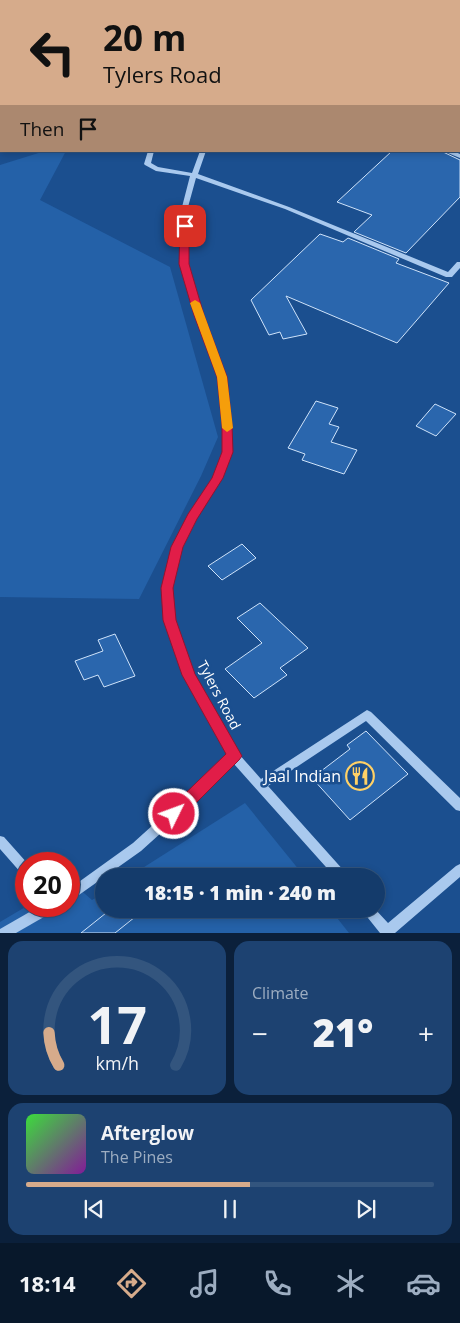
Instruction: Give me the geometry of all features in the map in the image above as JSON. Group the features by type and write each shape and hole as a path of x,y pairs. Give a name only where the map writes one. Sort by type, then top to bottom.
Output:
{"street":[{"path":"151,152 147,164 151,167 194,175 287,208 449,275 460,264"},
{"name":"Tylers Road","path":"203,152 185,207 184,264 199,315 222,377 227,425 227,452 217,478 177,547 167,588 169,620 189,675 234,756 335,868"},
{"path":"261,785 367,715 460,806"},
{"path":"80,888 138,847 199,792 234,756"},
{"path":"0,841 15,858"},
{"path":"4,933 32,917"},
{"path":"376,918 388,932"}],"lane":[{"path":"388,932 460,870"}],"shaded area":[{"path":"42,152 65,152 40,200 170,267 218,437 201,476 139,599 0,597 0,165"},
{"path":"245,803 298,868 143,868"},
{"path":"80,890 92,900 95,898 95,918 337,918 349,933 0,933 0,922 15,913 15,917 80,917"}],"building":[{"path":"391,152 443,152 460,160 460,197 406,253 354,232 372,215 337,202"},
{"path":"320,234 343,242 348,238 399,259 396,263 449,283 397,343 286,296 307,334 283,339 280,332 269,335 251,300"},
{"path":"316,401 338,408 329,424 339,427 331,442 357,450 344,474 302,460 305,454 288,448"},
{"path":"435,404 456,414 436,436 416,426"},
{"path":"242,544 256,558 222,580 208,566"},
{"path":"260,603 308,648 280,668 287,675 254,698 225,669 262,643 237,618"},
{"path":"115,634 135,676 104,687 98,675 84,680 75,661 103,651 98,640"},
{"name":"Jaal Indian","path":"366,731 408,774 350,820 312,778 350,749 347,745"},
{"path":"100,918 134,918 115,933 81,933"}],"slow traffic":[{"path":"195,303 222,377 227,428"}],"place":[{"name":"Jaal Indian","path":"360,776"}],"route":[{"path":"174,814 199,792 234,756 189,675 169,620 167,588 177,547 217,478 227,452 227,425 222,377 199,315 184,264 185,226"}]}
